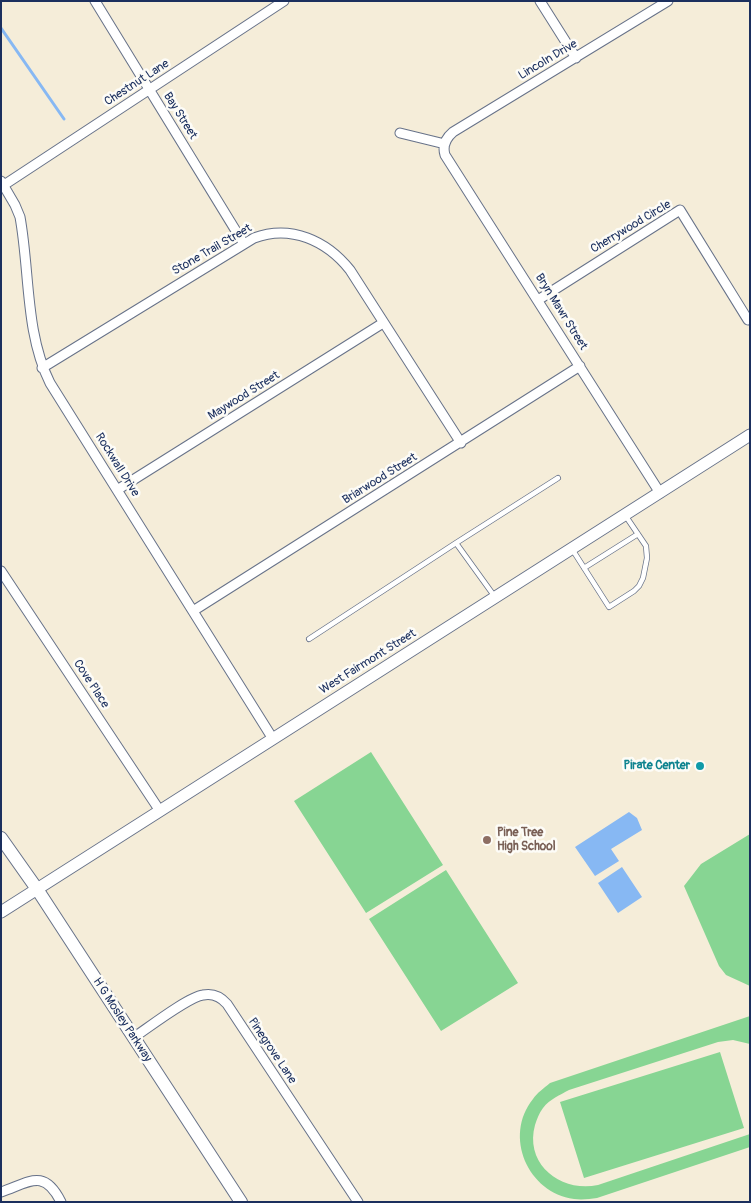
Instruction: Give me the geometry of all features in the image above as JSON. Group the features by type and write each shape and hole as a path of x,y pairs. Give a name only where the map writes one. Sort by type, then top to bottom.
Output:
{"main road":[{"name":"H G Mosley Parkway","path":"1,838 37,889 241,1202"}],"street":[{"name":"Bay Street","path":"95,1 244,244"},
{"name":"Chestnut Lane","path":"3,183 150,90 284,1"},
{"path":"540,1 576,58"},
{"name":"Lincoln Drive","path":"445,144 449,136 454,132 668,1"},
{"path":"400,133 445,144"},
{"name":"Bryn Mawr Street","path":"445,144 444,151 660,494"},
{"name":"Rockwall Drive","path":"3,183 20,217 33,330 42,368 273,739"},
{"name":"Cherrywood Circle","path":"538,300 680,210 748,320"},
{"name":"Stone Trail Street","path":"42,368 244,244 264,234 296,235 321,243 341,259 350,270 461,443"},
{"name":"Maywood Street","path":"117,490 383,323"},
{"name":"Briarwood Street","path":"193,611 580,366"},
{"name":"West Fairmont Street","path":"1,912 750,435"},
{"name":"Cove Place","path":"1,571 160,811"},
{"name":"Pinegrove Lane","path":"133,1038 196,997 209,994 221,998 227,1004 358,1202"},
{"path":"1,1192 41,1180 52,1186 61,1202"}],"lane":[{"path":"309,639 558,478"},
{"path":"572,549 609,607 634,591 643,578 647,550 625,515"},
{"path":"584,568 638,534"},
{"path":"456,543 496,598"}],"green space":[{"path":"371,752 443,865 366,913 294,801"},
{"path":"750,834 750,986 726,975 719,966 684,886 701,864"},
{"path":"446,870 518,983 441,1031 369,919"},
{"path":"750,1016 750,1044 733,1040 718,1042 569,1090 549,1102 540,1112 535,1125 533,1139 535,1152 541,1164 549,1173 571,1185 585,1186 598,1185 750,1134 750,1147 597,1198 574,1199 558,1194 544,1186 533,1174 525,1161 520,1129 524,1114 533,1099 550,1083"},
{"path":"720,1052 744,1128 584,1178 560,1102"}],"water":[{"path":"629,812 637,818 642,830 611,849 619,861 595,876 575,847"},
{"path":"622,867 642,897 618,913 598,883"}],"waterway":[{"path":"1,28 64,119"}],"place":[{"name":"Pirate Center","path":"700,766"},
{"name":"Pine Tree High School","path":"487,840"}]}
